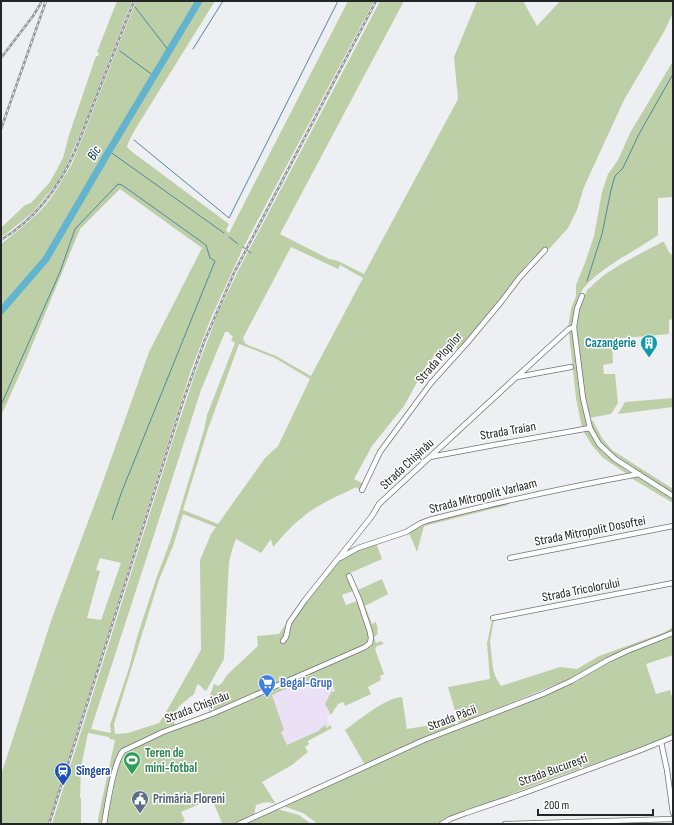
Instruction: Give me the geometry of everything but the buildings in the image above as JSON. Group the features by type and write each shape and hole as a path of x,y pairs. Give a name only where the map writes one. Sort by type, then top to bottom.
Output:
{"street":[{"name":"Strada Plopilor","path":"362,490 380,452 431,383 467,343 520,277 545,250"},
{"path":"582,296 577,309 574,327 583,398 590,428 599,444 606,452 673,496"},
{"name":"Strada Chișinău","path":"283,641 286,637 289,623 320,580 372,516 379,504 517,377 574,327"},
{"path":"517,377 571,367"},
{"name":"Strada Traian","path":"430,457 590,428"},
{"name":"Strada Mitropolit Varlaam","path":"338,558 358,548 406,532 429,520 524,496 639,474"},
{"name":"Strada Mitropolit Dosoftei","path":"510,558 673,526"},
{"name":"Strada Chișinău","path":"104,824 116,767 120,754 123,751 163,732 212,714 304,675 356,652 370,643 370,632 349,576"},
{"name":"Strada Tricolorului","path":"494,618 673,583"},
{"name":"Strada Păcii","path":"239,824 424,740 543,694 627,651 673,633"},
{"name":"Strada București","path":"442,824 450,819 673,737"},
{"path":"661,742 673,812"},
{"path":"505,824 673,819"}],"shaded area":[{"path":"316,677 332,683 335,691 325,704 331,715 327,717 327,722 330,725 327,728 324,726 318,731 287,745 281,732 284,730 272,695"}],"green space":[{"path":"117,1 132,1 66,167 56,184 32,213 1,237 1,228 25,205 31,203 50,182 63,158 69,135 96,56 98,56 99,53 97,52"},
{"path":"136,1 215,1 136,128 127,147 229,224 226,230 229,233 348,1 374,1 242,250 211,318 191,370 48,824 1,824 1,775 52,618 149,352 202,248 120,189 80,229 26,360 1,416 1,244 26,224 45,206 72,164","holes":["100,558 121,563 101,620 87,618 100,571 96,570"]},
{"path":"380,1 404,1 280,234 329,259 338,261 364,274 458,99 454,57 477,1 523,1 537,26 560,1 673,1 673,13 665,30 624,100 584,187 577,210 568,228 549,249 544,248 528,263 501,300 458,350 452,341 439,350 426,366 404,406 372,446 354,479 364,484 360,490 356,487 316,507 296,523 273,547 271,539 261,553 236,539 229,562 224,659 206,691 198,684 193,695 176,710 174,717 175,725 119,752 116,757 102,824 98,824 98,819 115,740 110,739 109,737 88,733 81,767 81,824 52,824 196,371 218,313 240,267","holes":["291,247 338,269 340,265 363,278 311,376 276,356 248,345 245,343 243,338","225,332 228,332 233,337 231,340 235,343 207,415 204,430 171,539 156,579 110,725 111,733 91,729 201,390","239,344 275,358 310,379 278,446 265,458 218,524 183,510 208,429","183,514 216,527 211,534 200,560 201,650 159,723 128,733 115,734 114,724 159,580 173,546"]},
{"path":"673,61 673,197 658,198 658,235 606,268 587,284 577,301 573,324 568,327 571,309 576,296 576,285 594,236 602,192 608,174 618,160 630,133"},
{"path":"664,242 669,252 673,256 673,319 669,320 669,334 612,339 613,363 603,365 604,374 615,374 618,403 611,414 589,418 576,329 577,316 581,304 588,288 589,289 604,275"},
{"path":"573,330 581,396 587,427 582,428 576,398 569,333"},
{"path":"673,398 673,407 618,414 625,402"},
{"path":"590,421 593,421 602,438 612,450 673,489 673,493 608,451 597,438"},
{"path":"583,431 588,431 605,454 632,474 627,474 602,457"},
{"path":"638,477 673,498 673,503 631,478"},
{"path":"506,502 508,505 424,526 417,552 409,533 422,524"},
{"path":"376,543 382,559 348,574 347,578 353,591 342,595 346,605 357,601 369,633 369,639 365,645 238,701 209,712 209,698 214,684 218,686 222,683 227,675 258,646 257,636 279,634 287,623 290,623 322,580 340,559"},
{"path":"382,579 388,594 365,606 372,624 376,622 378,634 374,637 376,643 381,641 384,644 377,646 375,649 384,674 380,676 381,680 368,687 371,694 345,706 343,702 338,704 331,715 325,704 331,692 335,691 332,683 318,683 316,678 291,687 289,684 311,675 309,674 373,641 358,590"},
{"path":"492,620 494,620 490,641 493,669 501,686 560,667 577,669 599,656 663,633 673,627 673,630 605,659 572,678 459,724 448,687 490,679 487,643"},
{"path":"673,636 673,655 646,664 656,694 670,690 673,700 673,735 450,817 438,824 318,824 303,813 283,806 427,742 576,682 603,666 641,647"},
{"path":"287,685 288,688 272,695 284,730 281,732 287,745 318,731 325,725 327,728 330,725 332,728 308,741 309,744 305,747 308,752 292,765 262,782 276,804 266,802 256,805 254,815 235,824 221,824 222,823 212,799 181,812 185,821 179,824 106,824 119,763 122,755 126,751 159,736 262,695 263,696"},
{"path":"402,697 407,729 443,723 454,719 455,725 365,765 345,730 380,705 395,698"},
{"path":"277,809 299,815 311,824 245,824"}],"waterway":[{"name":"Bîc","path":"1,311 46,259 199,1"},
{"path":"193,49 223,1"},
{"path":"134,140 229,218 338,1"},
{"path":"135,7 169,51"},
{"path":"120,51 154,76"},
{"path":"587,281 602,234 615,176 623,168 639,134 673,74"},
{"path":"109,151 224,233"},
{"path":"1,405 60,272 75,229 118,184 122,185 206,245 210,258 215,261 122,491 112,520"},
{"path":"229,237 238,244"},
{"path":"243,247 251,253"}],"railway":[{"path":"1,129 46,1"},
{"path":"1,240 25,222 45,202 69,165 134,1"},
{"path":"49,824 182,404 204,342 234,273 376,1"},
{"path":"1,58 41,3"}],"place":[{"name":"Cazangerie","path":"649,358"},
{"name":"Begal-Grup","path":"267,698"},
{"name":"Teren de mini-fotbal","path":"132,775"},
{"name":"Sîngera","path":"63,786"},
{"name":"Primăria Floreni","path":"140,814"}]}
